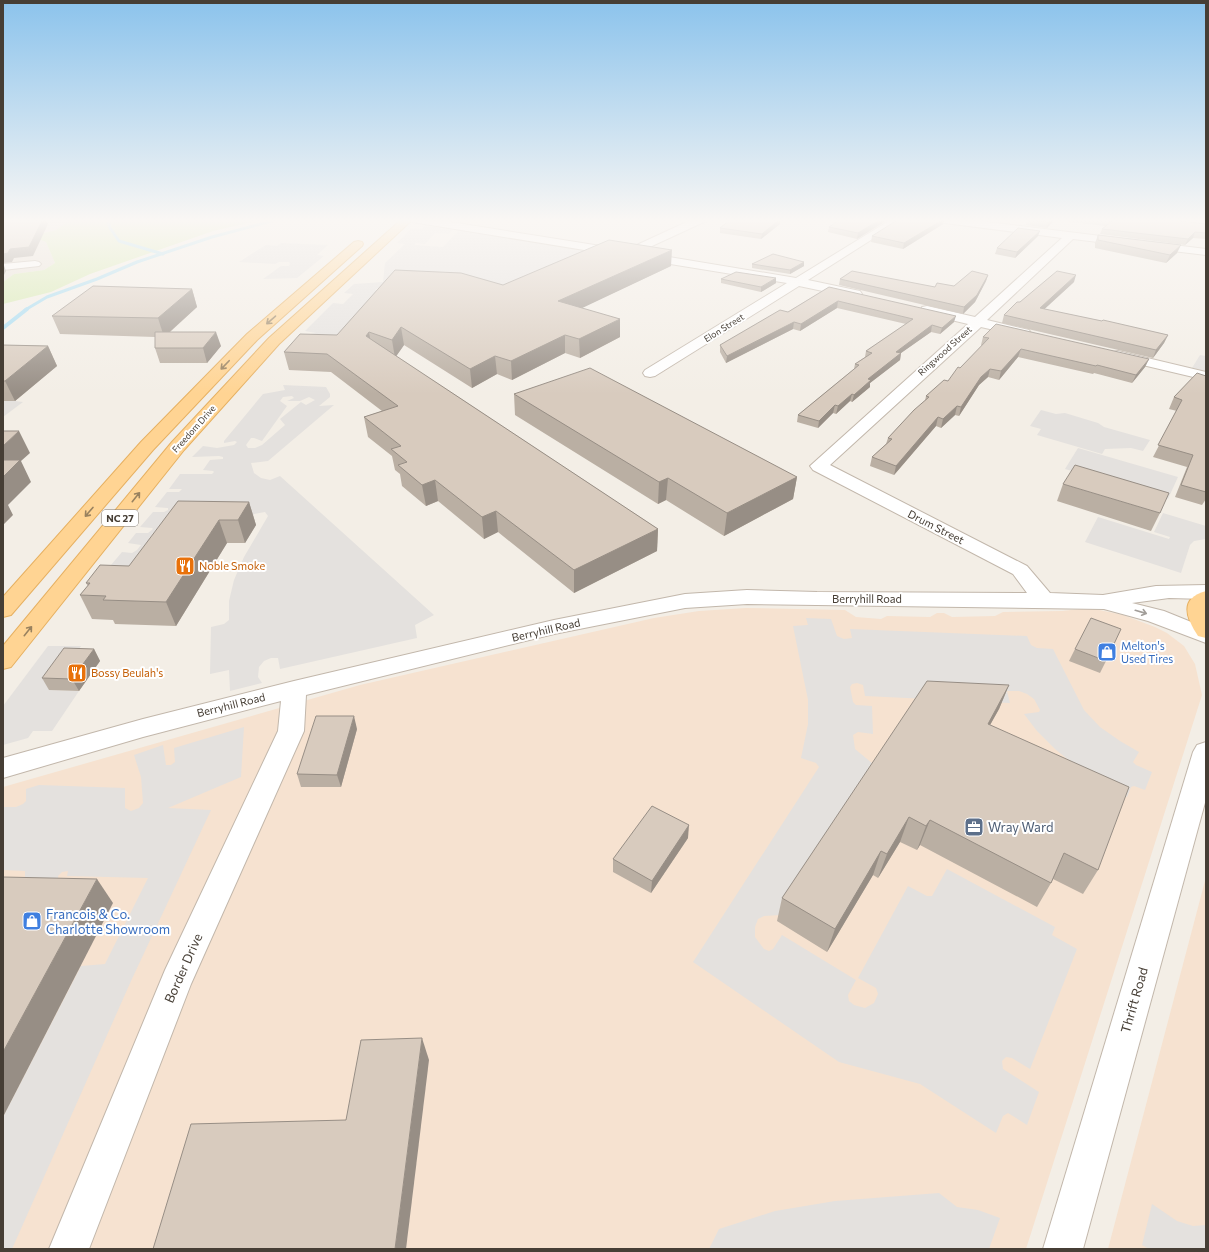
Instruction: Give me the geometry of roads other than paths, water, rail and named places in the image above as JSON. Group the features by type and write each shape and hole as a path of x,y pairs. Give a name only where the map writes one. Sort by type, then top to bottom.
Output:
{"main road":[{"name":"Freedom Drive","path":"3,610 147,446 246,342 321,277"},
{"name":"Freedom Drive","path":"3,661 178,446 274,341 344,277"},
{"path":"1206,598 1203,599 1197,609 1199,621 1206,631"}],"street":[{"path":"776,277 871,297"},
{"name":"Elon Street","path":"650,373 804,277"},
{"name":"Ringwood Street","path":"819,466 1026,277"},
{"path":"917,308 1039,336"},
{"path":"1108,352 1206,376"},
{"name":"Drum Street","path":"819,466 1020,570 1044,600"},
{"name":"Berryhill Road","path":"1104,602 1151,593 1187,591 1206,592"},
{"name":"Berryhill Road","path":"3,768 143,728 294,689 554,627 685,601 747,597 1104,602 1156,616 1206,636"},
{"name":"Border Drive","path":"69,1249 176,981 292,731 294,689"},
{"name":"Thrift Road","path":"1063,1249 1206,752"}],"waterway":[{"path":"25,310 47,297 101,277"},
{"path":"3,328 27,309"}],"place":[{"name":"Noble Smoke","path":"185,566"},
{"name":"Melton's Used Tires","path":"1107,652"},
{"name":"Bossy Beulah's","path":"77,673"},
{"name":"Wray Ward","path":"974,827"},
{"name":"Francois & Co. Charlotte Showroom","path":"32,921"}]}
